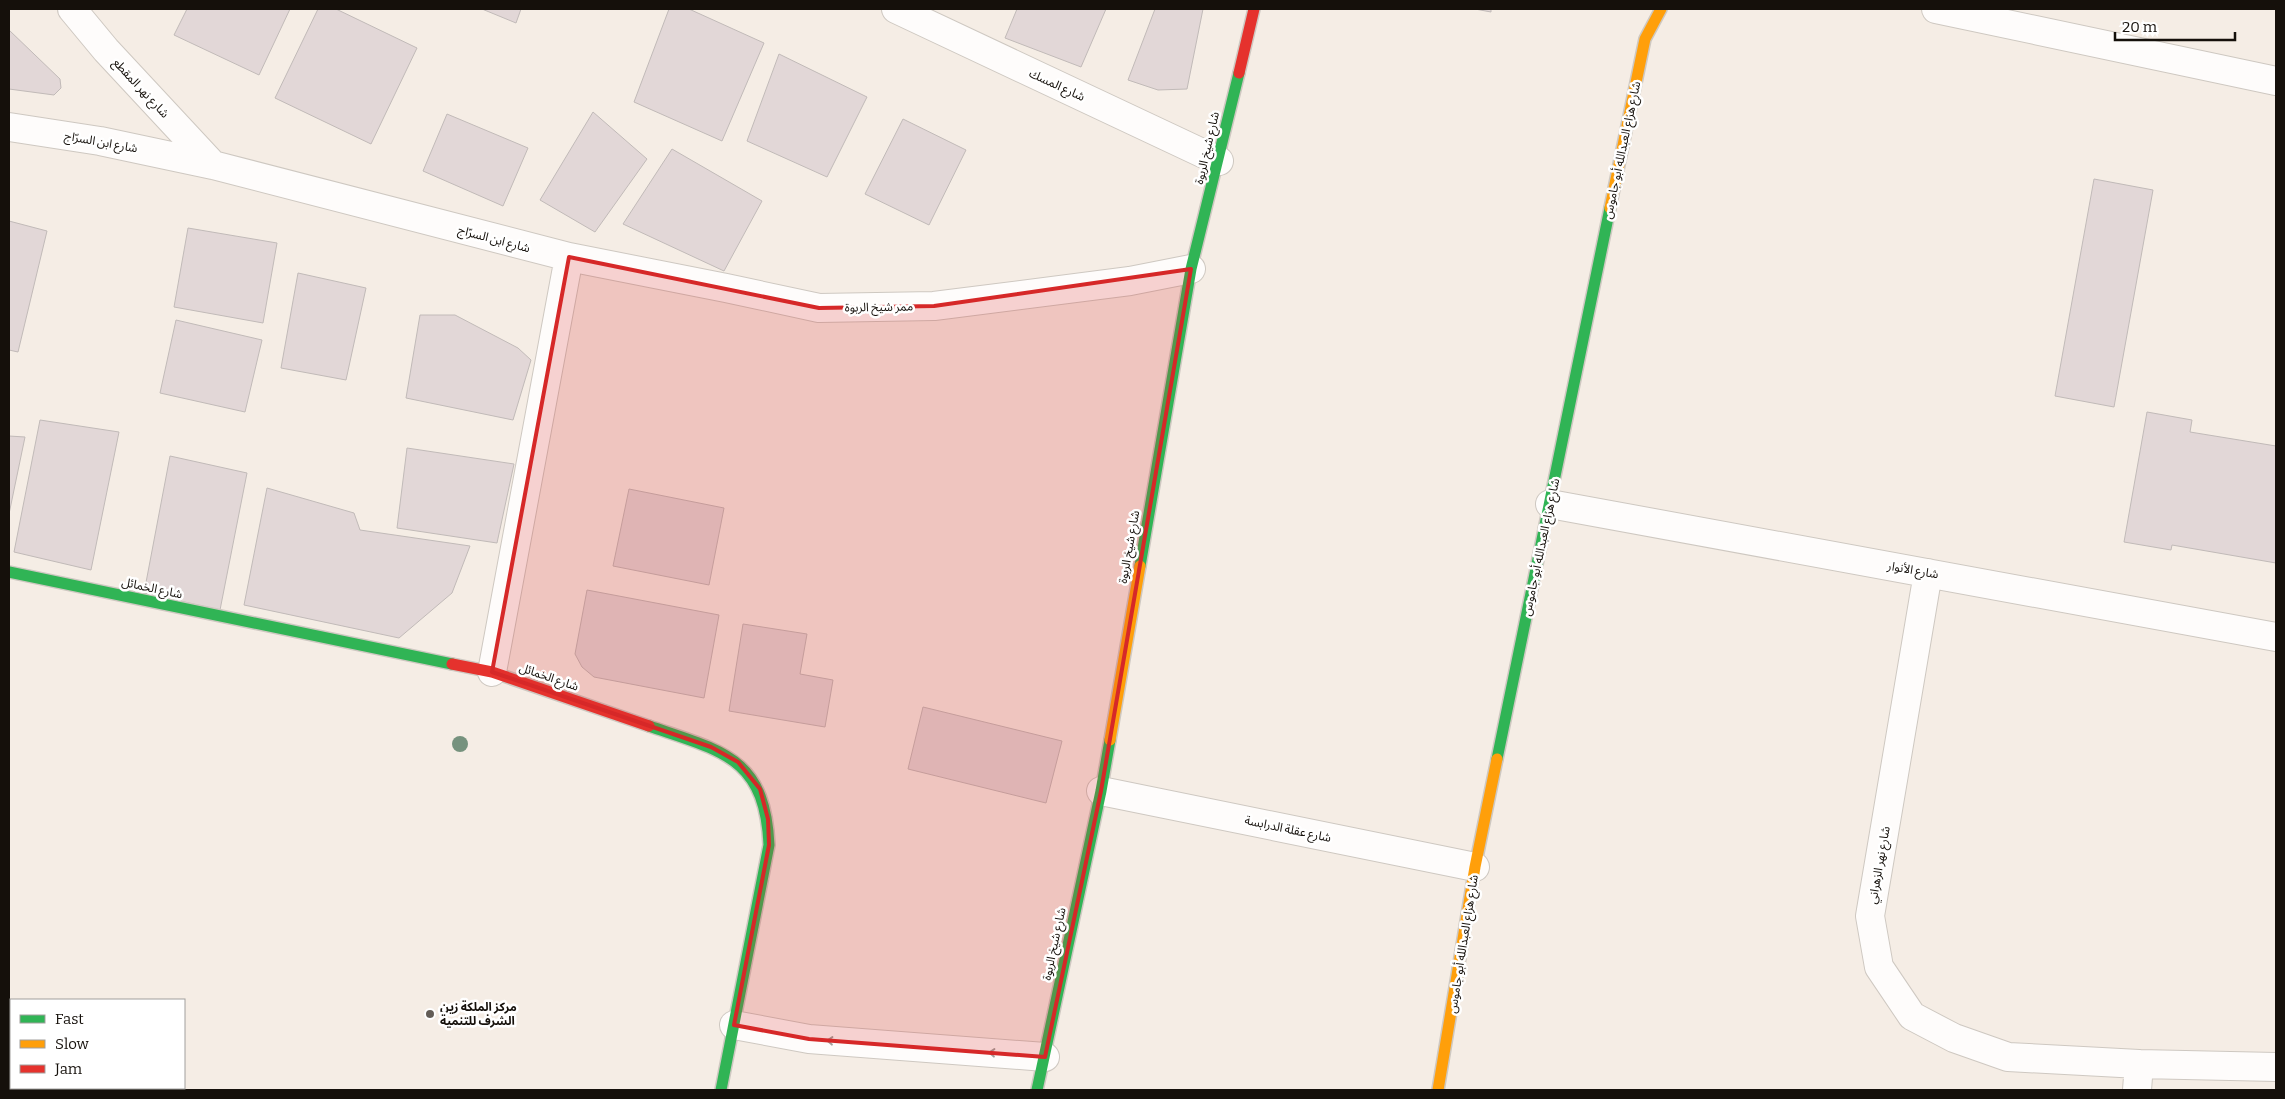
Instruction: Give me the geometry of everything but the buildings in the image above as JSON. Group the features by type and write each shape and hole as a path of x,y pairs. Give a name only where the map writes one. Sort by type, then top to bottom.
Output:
{"street":[{"name":"شارع نهر المقطع","path":"72,9 106,50 213,165"},
{"name":"شارع المسك","path":"896,9 1219,161"},
{"name":"شارع شيخ الربوة","path":"1037,1090 1101,791 1191,269 1219,161 1254,9"},
{"name":"شارع هزاع العبدالله أبو جاموس","path":"1438,1090 1475,867 1645,39 1661,9"},
{"path":"1936,9 2276,81"},
{"name":"شارع ابن السرّاج","path":"9,127 100,141 213,165 569,258"},
{"path":"492,672 559,320 569,258"},
{"name":"ممر شيخ الربوة","path":"569,258 819,308 934,306 1130,281 1191,269"},
{"name":"شارع الأنوار","path":"1550,504 2276,637"},
{"name":"شارع الخمائل","path":"9,572 492,672 711,747 738,762 760,789 768,819 769,845 721,1090"},
{"name":"شارع نهر الزهراني","path":"1928,573 1870,916 1879,967 1912,1016 1954,1038 2008,1057 2138,1077 2276,1068"},
{"name":"شارع عقلة الدرابسة","path":"1101,791 1475,867"},
{"path":"734,1025 809,1039 1045,1057"}],"highlighted area":[{"path":"569,257 819,308 934,306 1191,269 1101,791 1045,1057 809,1039 734,1025 769,845 768,819 760,789 738,762 711,747 492,672"}],"traffic: fast":[{"path":"1140,566 1191,269 1239,73"},
{"path":"1497,759 1610,208"},
{"path":"9,572 452,664"},
{"path":"649,726 718,751 735,762 749,775 759,793 766,816 769,845 721,1090"},
{"path":"1037,1090 1101,791 1110,740"}],"traffic: slow":[{"path":"1610,208 1645,39 1661,9"},
{"path":"1110,740 1140,566"},
{"path":"1438,1090 1475,867 1497,759"}],"traffic: jam":[{"path":"1239,73 1254,9"},
{"path":"452,664 492,672 649,726"}],"place":[{"name":"مركز الملكة زين الشرف للتنمية","path":"430,1014"}]}
